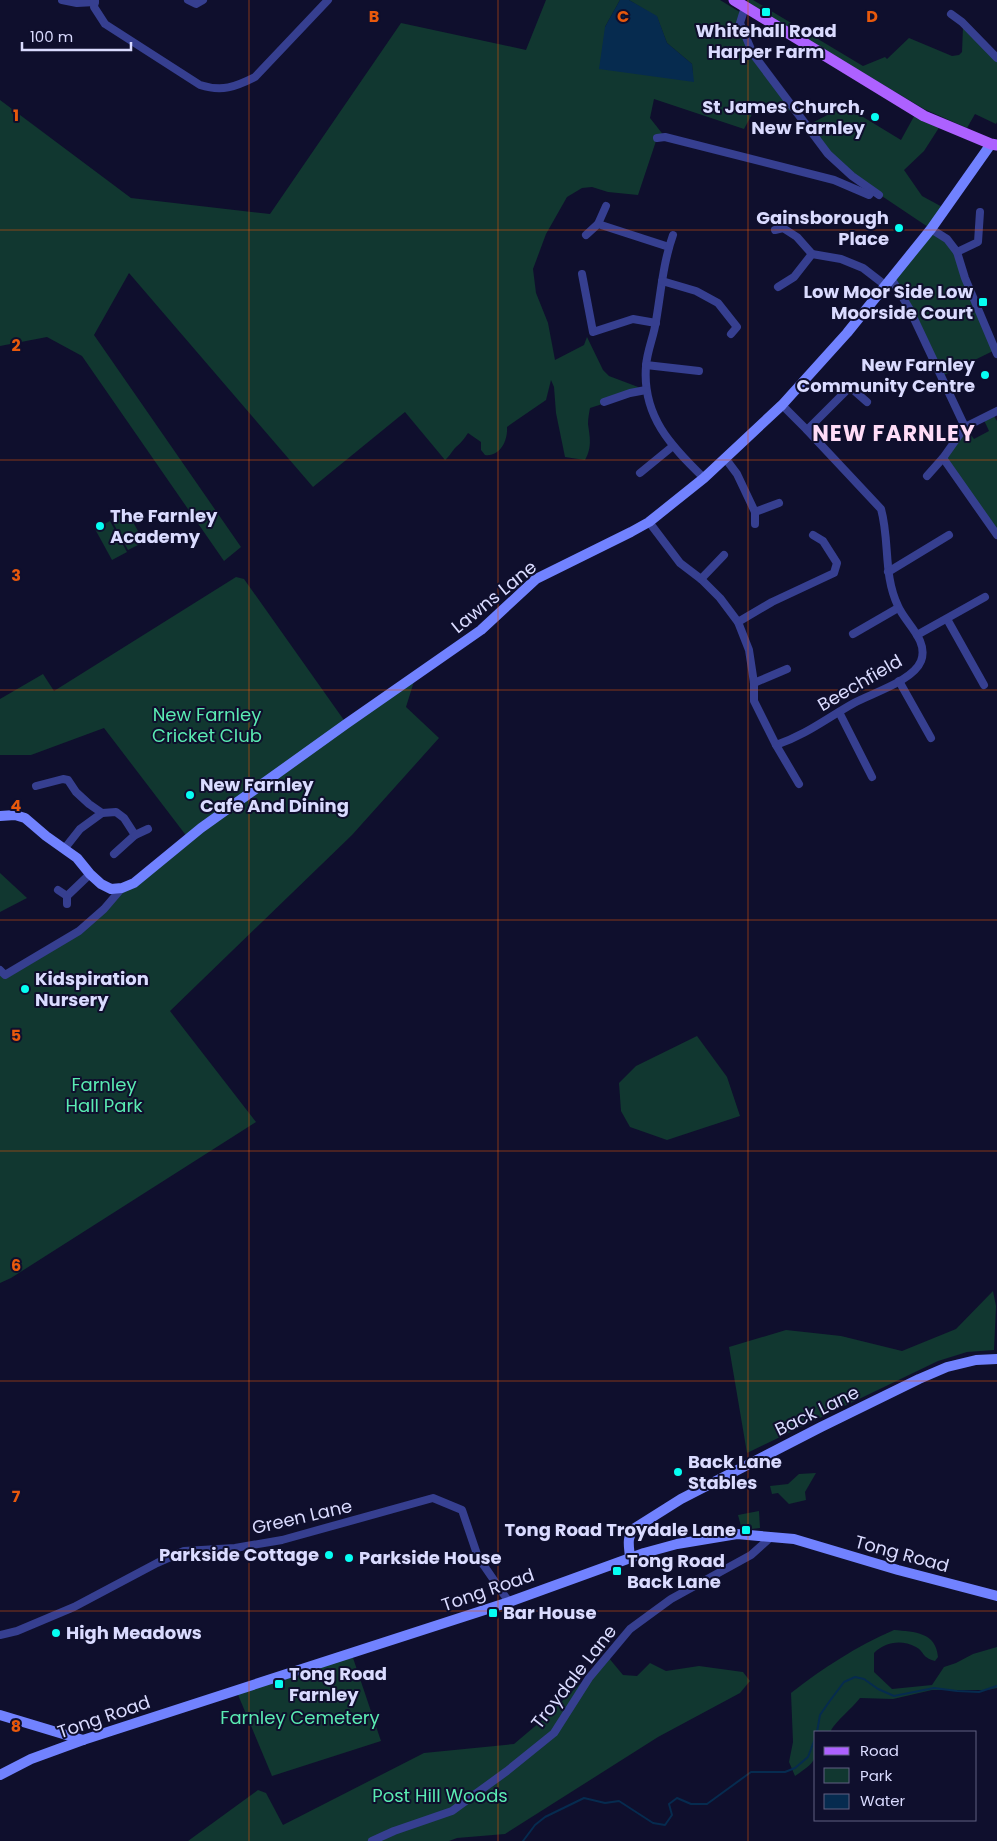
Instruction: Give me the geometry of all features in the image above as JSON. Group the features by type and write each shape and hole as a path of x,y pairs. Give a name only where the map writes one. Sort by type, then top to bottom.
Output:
{"main road":[{"path":"734,0 924,116 994,145"}],"street":[{"path":"62,0 77,3 95,1 94,7 105,24 200,85 213,89 228,88 242,84 255,77 328,0"},
{"path":"188,0 196,4 203,0"},
{"path":"657,138 665,137 834,180 869,195 876,193 828,154 753,54 740,23 745,7"},
{"path":"951,14 962,22 997,58"},
{"name":"Lawns Lane","path":"2,973 79,931 104,909 122,888 134,883 201,828 482,630 536,579 648,522 704,478 782,405 846,333 931,229 994,145"},
{"path":"586,236 598,224 606,206"},
{"path":"957,252 978,242 980,212"},
{"path":"598,224 669,247"},
{"path":"776,230 783,228 797,237 812,254 841,259 887,282 894,283 910,308 965,427"},
{"path":"931,229 947,239 957,252 965,278 997,354"},
{"path":"673,235 646,365 646,390 656,421 673,446 704,478"},
{"path":"778,287 794,277 812,254"},
{"path":"582,274 593,332 633,320 656,323"},
{"path":"662,281 696,290 718,303 741,325 731,334"},
{"path":"646,365 699,371"},
{"path":"807,430 850,387 867,402"},
{"path":"604,402 630,393 646,390"},
{"name":"Beechfield","path":"776,745 796,738 838,712 899,681 913,671 921,660 922,648 918,635 898,608 891,588 888,572 886,525 881,509 782,405"},
{"path":"927,476 943,458 965,427 997,410"},
{"path":"637,462 642,471 673,446"},
{"path":"724,458 737,474 755,512 755,524"},
{"path":"943,458 997,535"},
{"path":"755,512 779,503"},
{"path":"648,522 680,563 701,579 720,598 738,622 749,650 754,683 754,701 776,745 799,784"},
{"path":"888,572 949,535"},
{"path":"738,622 772,602 834,573 837,563 823,542 813,536"},
{"path":"701,579 724,555"},
{"path":"918,635 985,597"},
{"path":"853,634 898,608"},
{"path":"947,619 984,685"},
{"path":"754,683 786,669"},
{"path":"899,681 931,738"},
{"path":"838,712 872,777"},
{"path":"36,786 63,779 68,780 76,792 88,804 102,813"},
{"path":"65,848 80,829 102,813 116,812 124,818 135,835"},
{"path":"0,816 15,815 25,818 77,858 101,884 111,889 122,888"},
{"path":"114,854 135,835 148,829"},
{"path":"58,890 67,900 90,874"},
{"name":"Back Lane","path":"630,1557 628,1541 630,1533 681,1499 821,1427 947,1367 976,1360 997,1359"},
{"name":"Green Lane","path":"0,1635 17,1631 74,1607 156,1562 184,1551 235,1548 282,1540 433,1498 462,1510 478,1557 509,1602"},
{"name":"Tong Road","path":"0,1775 31,1759 84,1740 509,1602 630,1557 678,1544 738,1534 794,1539 898,1570 997,1596"},
{"name":"Troydale Lane","path":"372,1841 394,1831 452,1811 507,1771 554,1733 589,1678 630,1629 671,1599 751,1554 771,1537"},
{"path":"0,1715 84,1740"}],"green space":[{"path":"546,0 620,0 605,27 693,81 692,64 667,43 657,17 629,0 720,0 743,14 740,23 753,54 794,111 756,107 744,129 654,99 650,118 665,137 657,138 638,195 608,192 592,187 582,188 567,197 546,234 533,269 536,293 548,323 555,360 584,345 587,337 603,370 609,376 646,390 590,408 588,424 590,447 585,460 565,457 556,413 554,387 551,380 546,400 507,427 504,443 499,451 495,453 485,455 481,450 481,442 468,433 445,460 405,412 313,487 129,273 94,335 241,547 224,561 82,356 47,337 0,346 0,100 131,198 270,214 401,23 526,50"},
{"path":"747,0 753,0 863,66 885,57 887,59 909,38 952,56 959,55 962,52 963,27 997,58 997,122 996,124 975,114 967,128 924,109 749,5"},
{"path":"845,106 901,140 917,111 942,123 924,151 904,170 922,196 946,209 931,229 852,176 806,126"},
{"path":"931,229 957,252 995,350 942,376 889,280"},
{"path":"992,413 997,421 997,535 943,458 965,427 974,439 989,431 983,418"},
{"path":"127,511 144,542 128,550 111,519"},
{"path":"110,521 127,552 112,560 95,529"},
{"name":"Farnley Hall Park","path":"236,577 244,579 346,723 416,675 406,707 439,738 352,835 170,1011 256,1122 11,1278 0,1283 0,970 5,975 79,931 112,899 188,838 104,728 31,755 0,755 0,699 43,674 54,691"},
{"path":"0,873 27,898 0,912"},
{"path":"697,1036 727,1077 740,1116 667,1140 630,1127 621,1111 619,1083 636,1066"},
{"path":"993,1291 996,1306 994,1350 967,1352 938,1361 747,1453 729,1347 786,1330 841,1336 902,1351 956,1329"},
{"path":"816,1473 805,1492 806,1500 789,1504 778,1493 772,1494 770,1486 788,1484 799,1474"},
{"path":"759,1511 760,1528 742,1530 738,1515"},
{"path":"894,1630 923,1635 933,1643 938,1657 935,1661 925,1656 916,1647 899,1642 883,1646 874,1653 874,1672 892,1689 932,1685 944,1667 973,1654 997,1647 997,1688 988,1690 932,1690 893,1699 860,1698 831,1731 814,1731 814,1758 808,1766 795,1776 789,1762 793,1742 791,1693 815,1675 867,1643"},
{"name":"Farnley Cemetery","path":"351,1652 381,1741 272,1776 236,1690"},
{"name":"Post Hill Woods","path":"608,1657 623,1675 637,1676 650,1663 666,1671 699,1666 743,1672 750,1681 740,1693 658,1737 505,1834 457,1838 449,1841 188,1841 258,1790 266,1793 283,1825 424,1753 514,1744 580,1684 587,1680"}],"water":[{"path":"620,0 629,0 657,16 667,43 692,64 694,82 599,69 605,27"}],"waterway":[{"path":"817,1731 820,1715 844,1682 855,1677 864,1679 878,1689 894,1696 934,1688 979,1692 997,1686"},
{"path":"523,1841 535,1825 545,1817 584,1798 605,1803 619,1801 653,1823 665,1825 672,1815 669,1804 677,1798 691,1804 707,1804 751,1772 785,1772 795,1768 808,1757 814,1741"}],"place":[{"name":"Whitehall Road Harper Farm","path":"766,12"},
{"name":"St James Church, New Farnley","path":"875,117"},
{"name":"Gainsborough Place","path":"899,228"},
{"name":"Low Moor Side Low Moorside Court","path":"983,302"},
{"name":"New Farnley Community Centre","path":"985,375"},
{"name":"The Farnley Academy","path":"100,526"},
{"name":"New Farnley Cafe And Dining","path":"190,795"},
{"name":"Kidspiration Nursery","path":"25,989"},
{"name":"Back Lane Stables","path":"678,1472"},
{"name":"Tong Road Troydale Lane","path":"746,1530"},
{"name":"Parkside Cottage","path":"329,1555"},
{"name":"Parkside House","path":"349,1558"},
{"name":"Tong Road Back Lane","path":"617,1571"},
{"name":"Bar House","path":"493,1613"},
{"name":"High Meadows","path":"56,1633"},
{"name":"Tong Road Farnley","path":"279,1684"}],"district":[{"name":"NEW FARNLEY","path":"894,433"}],"park label":[{"name":"New Farnley Cricket Club","path":"207,725"}]}
